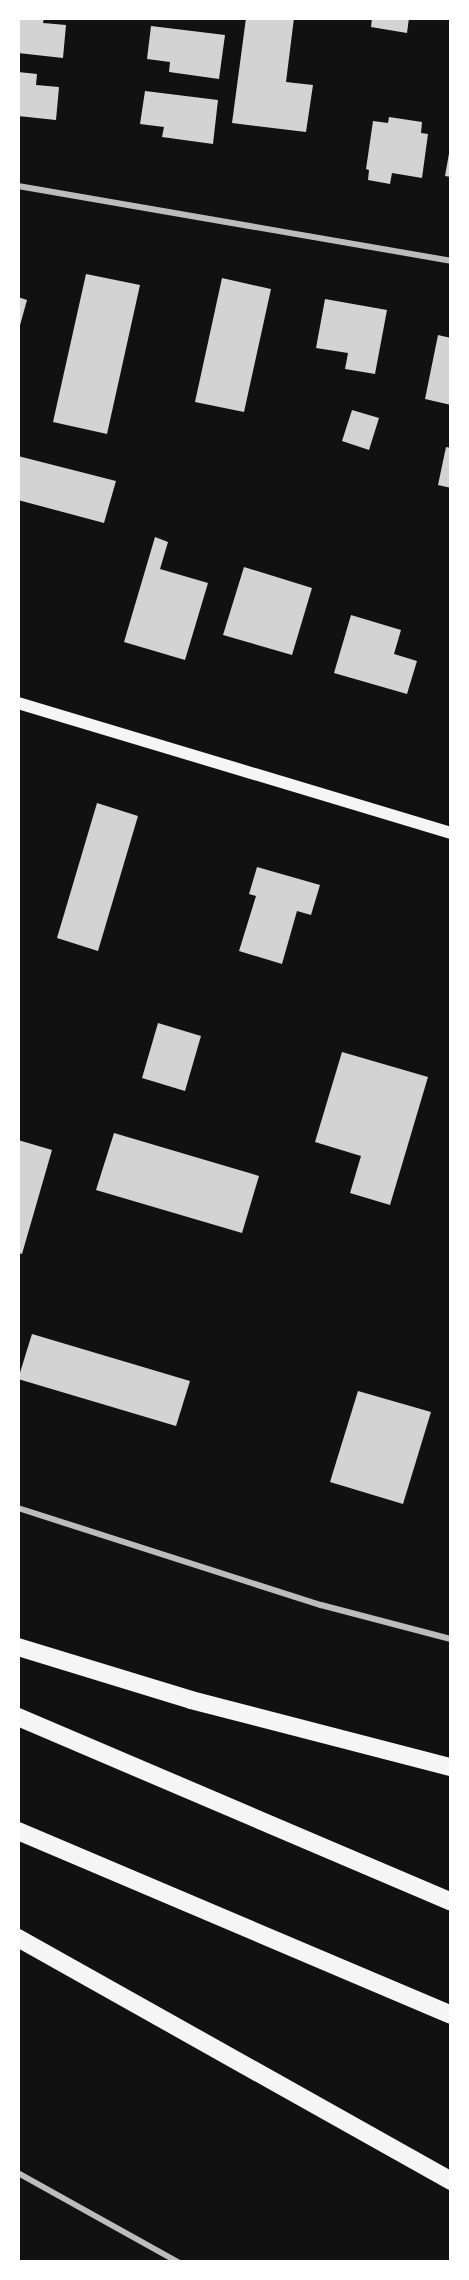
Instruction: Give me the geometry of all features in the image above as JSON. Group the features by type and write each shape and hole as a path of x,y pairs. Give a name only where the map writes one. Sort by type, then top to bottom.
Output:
{"highway":[{"path":"18,1647 191,1700 451,1767"},
{"path":"18,1717 451,1902"},
{"path":"18,1831 451,2014"},
{"path":"18,1938 451,2181"}],"main road":[{"path":"18,703 451,833"}],"street":[{"path":"18,186 451,261"},
{"path":"18,1508 321,1605 451,1639"},
{"path":"18,2173 178,2262"}],"building":[{"path":"18,18 44,18 43,23 66,25 63,58 18,53"},
{"path":"246,18 294,18 286,82 313,85 306,132 232,123"},
{"path":"372,18 409,18 407,33 371,27"},
{"path":"151,26 225,35 219,79 169,72 170,62 147,59"},
{"path":"18,72 37,74 36,85 59,87 56,120 18,116"},
{"path":"145,91 218,100 213,144 162,137 164,127 140,124"},
{"path":"389,117 422,122 421,133 428,134 422,178 392,173 390,184 368,180 369,170 366,169 373,121 388,123"},
{"path":"451,149 451,177 445,176"},
{"path":"86,274 140,285 107,434 53,422"},
{"path":"222,278 271,289 244,412 195,402"},
{"path":"18,297 27,300 19,329 18,329"},
{"path":"325,299 387,310 375,374 345,369 348,353 316,348"},
{"path":"438,335 451,338 451,405 425,399"},
{"path":"352,410 379,418 369,450 342,441"},
{"path":"446,447 451,448 451,488 438,485"},
{"path":"18,456 116,481 104,523 18,500"},
{"path":"155,537 168,542 160,569 208,583 185,660 124,642"},
{"path":"244,567 312,588 292,655 223,635"},
{"path":"351,615 401,630 394,654 417,661 407,694 334,673"},
{"path":"97,803 138,816 98,951 57,938"},
{"path":"257,867 320,885 311,915 297,911 282,964 239,951 256,896 249,894"},
{"path":"158,1023 201,1036 185,1091 142,1078"},
{"path":"342,1052 428,1077 390,1205 350,1193 361,1156 315,1142"},
{"path":"114,1133 259,1176 242,1233 96,1190"},
{"path":"18,1140 52,1150 22,1254 18,1253"},
{"path":"32,1334 190,1381 176,1426 18,1379"},
{"path":"358,1391 431,1412 403,1504 330,1482"}]}
